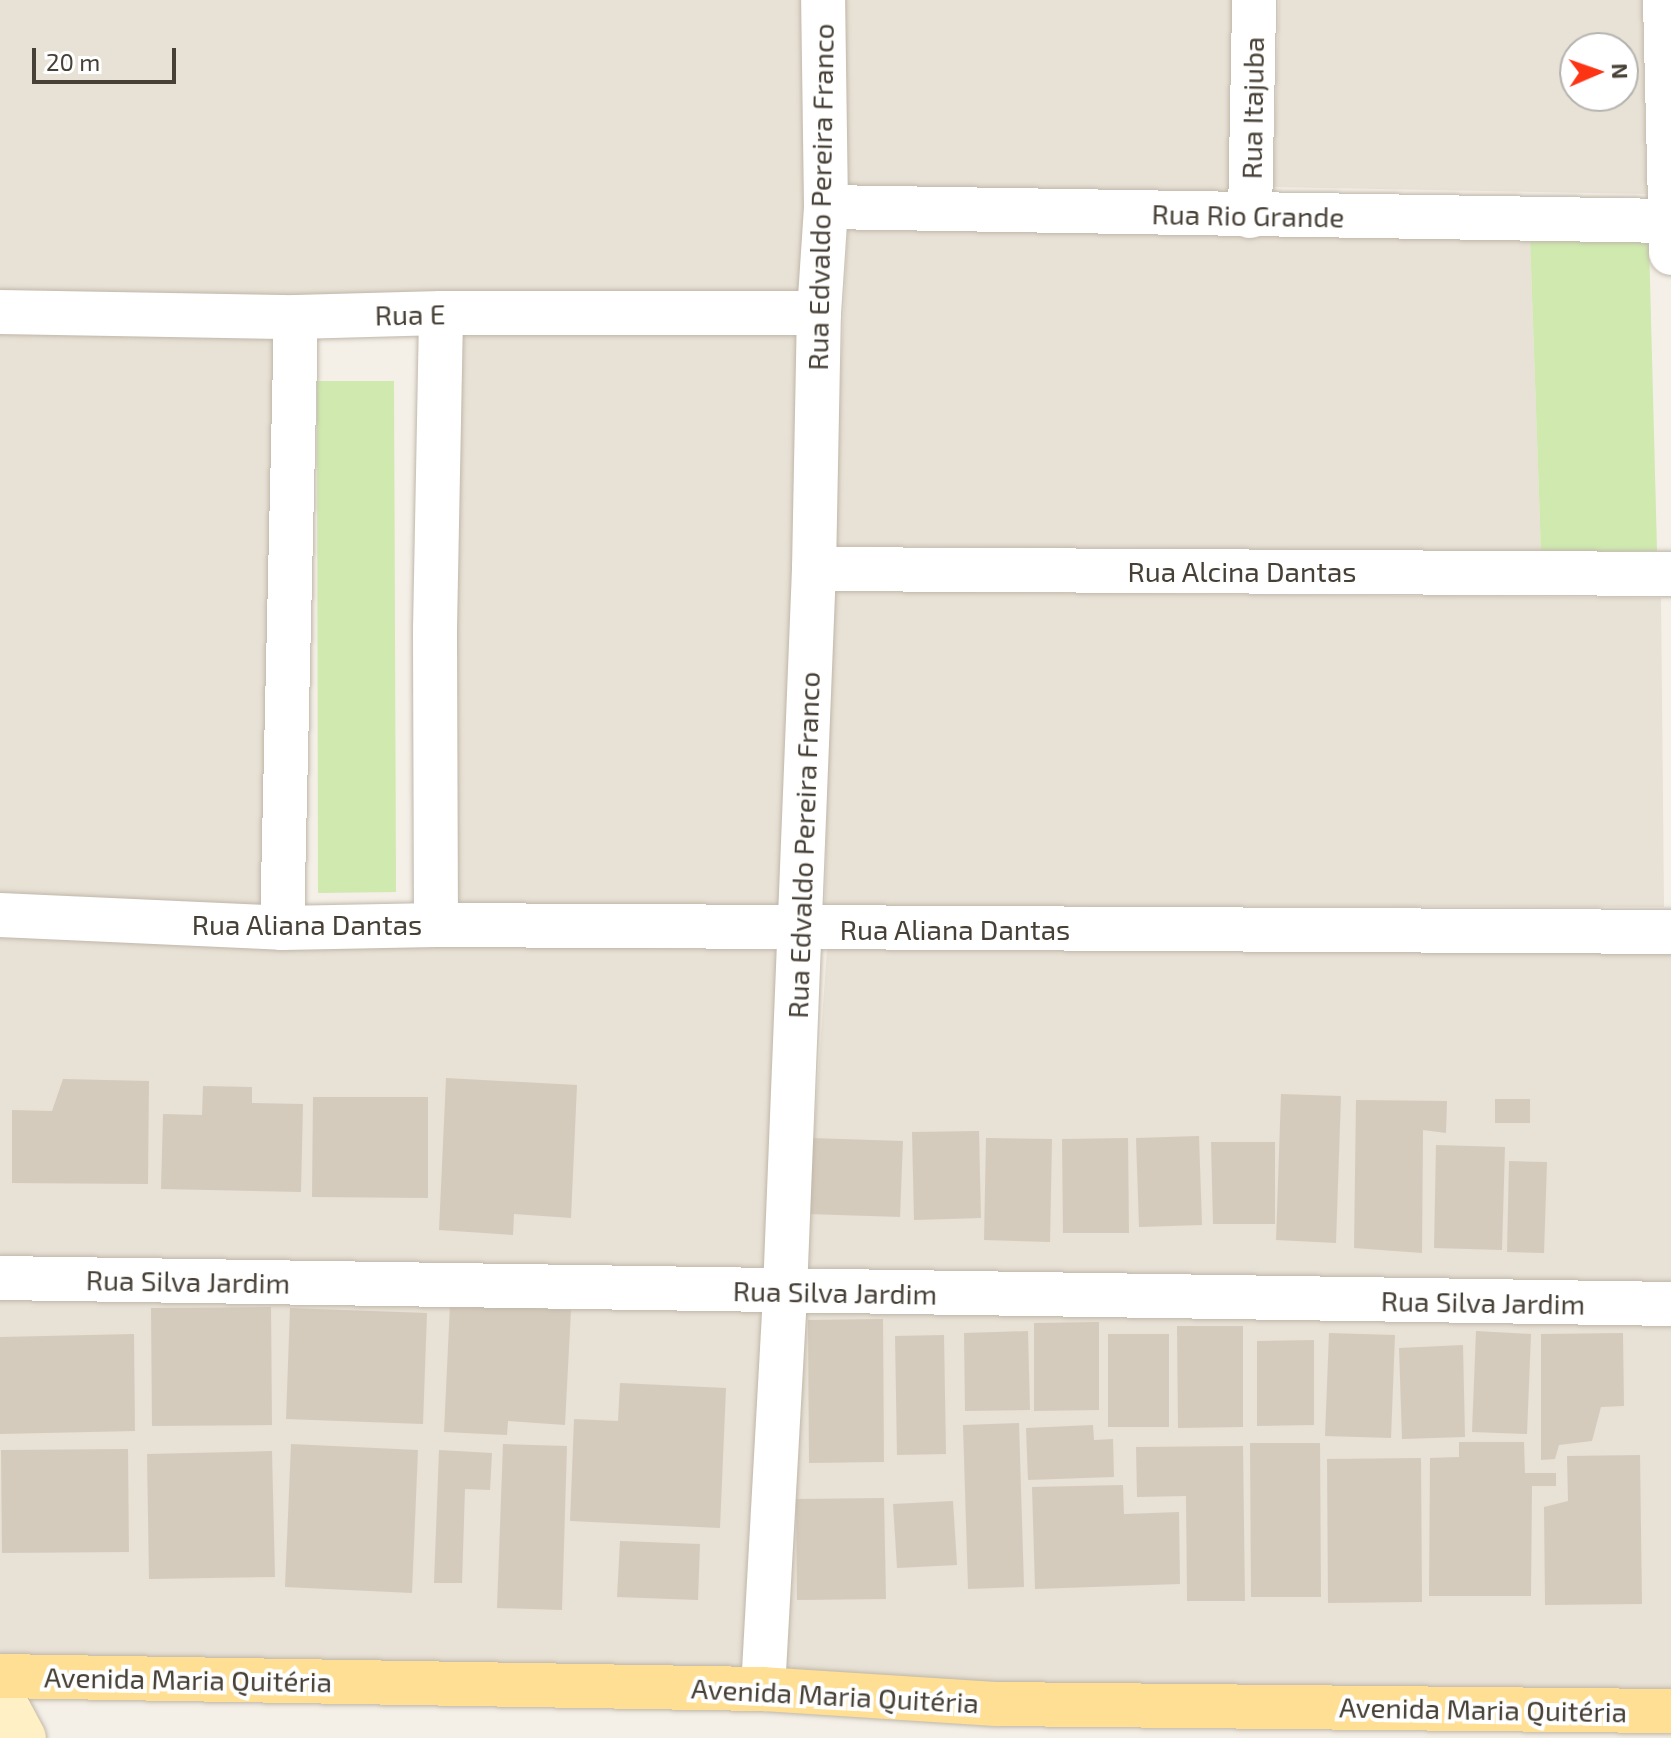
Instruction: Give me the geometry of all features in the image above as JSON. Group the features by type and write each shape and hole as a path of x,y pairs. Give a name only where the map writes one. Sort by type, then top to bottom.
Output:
{"main road":[{"name":"Avenida Maria Quitéria","path":"0,1676 763,1689 997,1704 1671,1711"}],"street":[{"name":"Rua Edvaldo Pereira Franco","path":"763,1689 785,1291 814,569 819,313 826,207 823,0"},
{"name":"Rua Itajuba","path":"1250,216 1254,0"},
{"path":"1665,0 1670,237"},
{"name":"Rua Rio Grande","path":"826,207 1250,216 1670,237"},
{"name":"Rua E","path":"0,312 296,317 441,313 819,313"},
{"path":"436,925 435,629 441,313"},
{"path":"282,928 296,317"},
{"name":"Rua Alcina Dantas","path":"814,569 1671,574"},
{"name":"Rua Aliana Dantas","path":"0,915 282,928 436,925 1671,932"},
{"name":"Rua Silva Jardim","path":"0,1278 1671,1304"},
{"path":"0,1693 24,1738"}],"shaded area":[{"path":"0,0 819,0 817,312 0,310"},
{"path":"836,0 1241,0 1239,199 841,193"},
{"path":"1279,0 1642,0 1647,194 1273,187"},
{"path":"849,208 1530,238 1541,552 832,546"},
{"path":"0,315 290,321 279,924 0,911"},
{"path":"816,316 794,922 442,919 447,319"},
{"path":"831,591 1661,598 1664,907 825,906"},
{"path":"0,930 444,945 781,950 769,1270 0,1261"},
{"path":"827,948 1671,950 1671,1298 805,1268"},
{"path":"0,1281 780,1296 757,1685 0,1672"},
{"path":"806,1308 1671,1324 1671,1695 987,1686 784,1672"}],"green space":[{"path":"1530,238 1649,242 1657,551 1541,552"},
{"path":"317,381 394,381 396,892 318,893"}],"building":[{"path":"446,1078 577,1085 571,1218 514,1214 513,1235 439,1230"},
{"path":"63,1079 149,1081 148,1184 12,1183 12,1110 52,1111"},
{"path":"203,1086 252,1087 252,1103 303,1104 301,1192 161,1189 163,1114 202,1115"},
{"path":"1281,1094 1341,1096 1336,1243 1276,1240"},
{"path":"313,1097 428,1097 428,1198 312,1197"},
{"path":"1495,1099 1530,1099 1530,1123 1495,1123"},
{"path":"1356,1100 1447,1101 1446,1133 1423,1130 1422,1253 1354,1248"},
{"path":"979,1131 981,1218 914,1220 912,1132"},
{"path":"1199,1136 1202,1225 1139,1227 1136,1138"},
{"path":"811,1138 903,1141 900,1217 808,1214"},
{"path":"986,1138 1052,1139 1050,1242 984,1240"},
{"path":"1128,1138 1129,1233 1063,1233 1062,1139"},
{"path":"1211,1142 1275,1142 1275,1224 1213,1224"},
{"path":"1436,1145 1505,1147 1502,1250 1434,1248"},
{"path":"1509,1161 1547,1162 1544,1253 1507,1252"},
{"path":"450,1304 571,1310 565,1425 508,1421 507,1435 444,1432"},
{"path":"271,1307 272,1425 152,1426 151,1308"},
{"path":"290,1308 427,1313 423,1424 286,1419"},
{"path":"883,1319 884,1462 809,1463 808,1320"},
{"path":"1099,1322 1099,1410 1034,1411 1034,1323"},
{"path":"1177,1326 1243,1326 1243,1427 1178,1428"},
{"path":"1028,1331 1030,1410 965,1411 964,1333"},
{"path":"1476,1331 1531,1334 1527,1434 1472,1432"},
{"path":"1329,1333 1395,1335 1391,1438 1325,1436"},
{"path":"1623,1333 1624,1406 1601,1407 1592,1441 1559,1445 1555,1459 1541,1460 1541,1334"},
{"path":"134,1334 135,1431 0,1434 0,1337"},
{"path":"1108,1334 1169,1334 1169,1427 1108,1427"},
{"path":"944,1335 946,1454 897,1455 895,1336"},
{"path":"1314,1340 1314,1425 1257,1426 1257,1341"},
{"path":"1463,1345 1465,1437 1402,1439 1399,1348"},
{"path":"620,1383 726,1388 720,1528 570,1521 574,1419 618,1421"},
{"path":"1019,1423 1024,1587 968,1589 963,1425"},
{"path":"1093,1425 1094,1440 1113,1439 1114,1477 1028,1480 1026,1428"},
{"path":"1459,1442 1524,1442 1525,1473 1556,1473 1556,1486 1532,1486 1531,1596 1429,1596 1430,1458 1459,1457"},
{"path":"1250,1443 1320,1443 1321,1597 1251,1597"},
{"path":"291,1444 418,1450 412,1593 285,1587"},
{"path":"503,1444 567,1446 562,1610 497,1608"},
{"path":"1243,1446 1245,1601 1187,1601 1186,1496 1137,1497 1136,1447"},
{"path":"128,1449 129,1552 2,1553 1,1450"},
{"path":"439,1450 492,1453 490,1490 465,1489 462,1583 434,1583"},
{"path":"272,1451 275,1577 149,1579 147,1454"},
{"path":"1640,1455 1642,1604 1545,1605 1544,1507 1568,1501 1567,1456"},
{"path":"1421,1458 1422,1602 1328,1603 1327,1459"},
{"path":"1123,1485 1124,1514 1179,1512 1180,1584 1035,1589 1032,1487"},
{"path":"884,1498 886,1599 797,1600 796,1499"},
{"path":"953,1501 957,1565 897,1568 893,1504"},
{"path":"620,1541 700,1544 698,1600 617,1597"}]}
